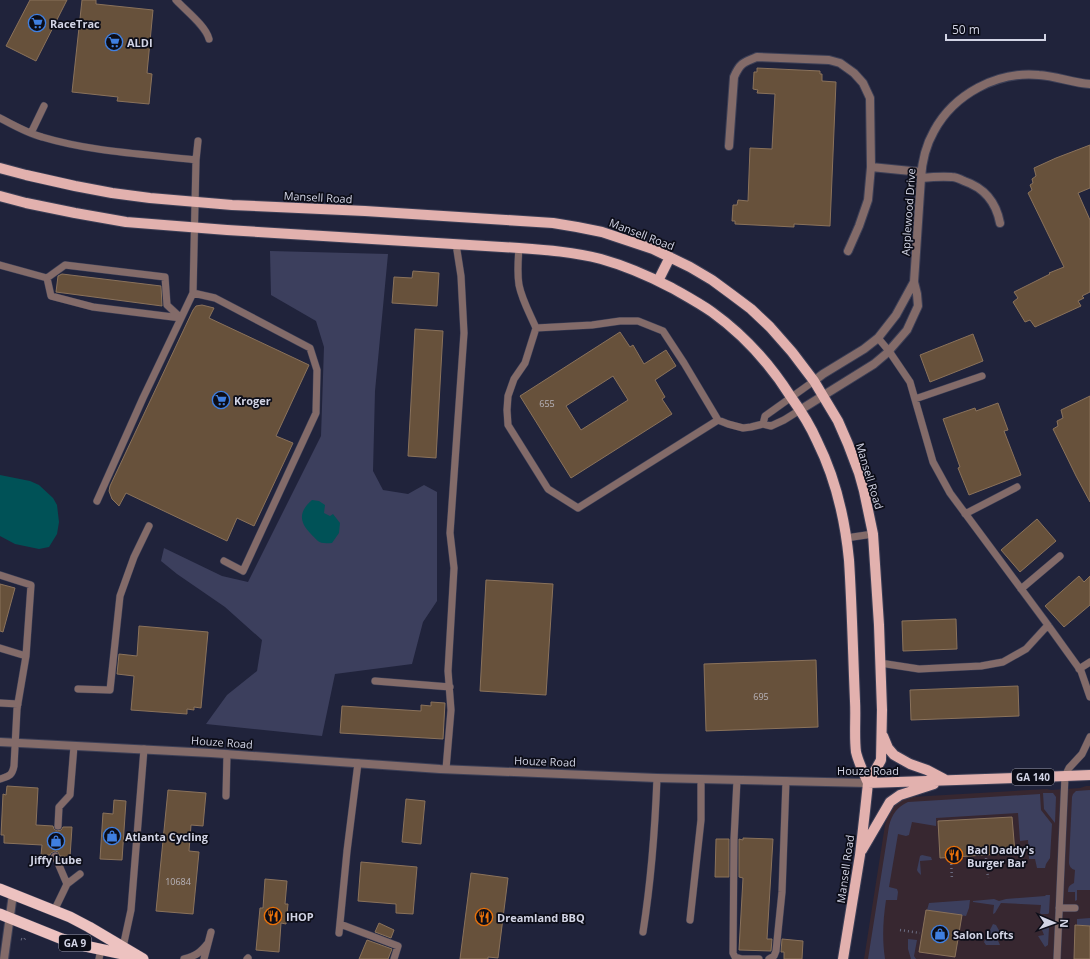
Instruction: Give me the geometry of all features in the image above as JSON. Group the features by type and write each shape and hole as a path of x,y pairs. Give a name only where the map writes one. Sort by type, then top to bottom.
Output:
{"highway":[{"name":"GA 9","path":"0,889 89,927 143,959"},
{"name":"GA 9","path":"5,916 100,954 143,959"}],"main road":[{"name":"Mansell Road","path":"5,169 51,181 112,193 195,202 553,223 602,232 653,249 690,267 712,280 751,310 770,327 792,352 814,381 838,421 858,473 868,510 872,534 879,625 881,760 868,783 860,855 843,959"},
{"name":"Mansell Road","path":"0,196 75,214 126,222 552,250 602,259 625,267 658,281 694,300 732,328 766,361 780,379 800,410 818,442 828,467 841,510 846,538 852,622 856,754 868,783"},
{"path":"658,281 670,257"},
{"path":"881,733 888,748 894,755 946,780"},
{"name":"Houze Road","path":"868,783 1090,775"},
{"path":"860,855 890,802 900,795 946,780"}],"street":[{"path":"729,146 734,77 738,67 747,60 757,57 829,60 840,63 854,73 863,83 870,98 870,167 868,200 848,251"},
{"name":"Applewood Drive","path":"800,410 874,364 889,351 907,330 918,306 914,282 922,163 934,130 945,115 971,92 989,82 1006,77 1039,75 1090,84"},
{"path":"870,167 921,175 952,177 973,184 983,191 992,202 998,212 1000,223"},
{"name":"Applewood Drive","path":"814,381 864,349 878,338 896,316 914,282"},
{"name":"Houze Road","path":"0,742 227,754 446,769 657,778 868,783"},
{"path":"4,959 5,916 13,894"}],"lane":[{"path":"176,0 204,29 208,35 208,39"},
{"path":"31,133 44,106"},
{"path":"0,118 31,133 49,139 95,149 196,160"},
{"path":"97,501 143,398 193,293 196,160 198,141"},
{"path":"0,163 5,169"},
{"path":"446,769 451,710 448,671 454,568 450,534 464,334 461,276 456,244"},
{"path":"519,248 519,285 536,328 525,363 514,379 508,396 508,425 548,489 578,508 718,420"},
{"path":"0,265 47,278 65,266 165,277 167,305 181,318"},
{"path":"47,278 51,296 93,307 181,318"},
{"path":"193,293 215,298 310,348 317,370 316,413 243,570 224,561"},
{"path":"536,328 592,325 620,321 638,321 663,331 718,420 743,428 751,428 763,424 771,426 800,410"},
{"path":"878,338 889,351 910,382 933,462 950,493 1081,671 1090,697"},
{"path":"915,399 982,376"},
{"path":"763,424 765,416 814,381"},
{"path":"965,514 1017,488"},
{"path":"78,689 110,690 120,596 134,557 148,526"},
{"path":"846,538 872,534"},
{"path":"1021,589 1060,556"},
{"path":"0,575 31,585 26,656 18,704 14,766 13,772 9,776 0,779"},
{"path":"880,663 920,669 981,666 1003,662 1026,649 1048,626"},
{"path":"0,648 26,656"},
{"path":"1079,669 1090,662"},
{"path":"375,681 450,687"},
{"path":"0,703 18,704"},
{"path":"1057,959 1065,776 1069,768 1082,754 1090,736"},
{"path":"58,826 59,807 70,795 74,746"},
{"path":"122,947 131,910 144,749"},
{"path":"226,796 227,754"},
{"path":"339,933 358,763"},
{"path":"643,932 653,859 657,778"},
{"path":"690,920 701,820 701,779"},
{"path":"737,780 734,839 732,953 735,957 742,959 760,959"},
{"path":"769,959 774,956 776,951 782,892 786,781"},
{"path":"55,856 67,884"},
{"path":"54,911 67,884 80,874"},
{"path":"1059,908 1075,908"},
{"path":"340,924 398,946 394,959"},
{"path":"204,959 211,932"},
{"path":"184,959 201,952 208,943"}],"path":[{"path":"986,858 988,878"},
{"path":"951,860 952,880"},
{"path":"900,930 920,933"}],"shaded area":[{"path":"270,251 388,254 375,391 373,471 383,490 408,494 424,485 437,492 437,601 423,622 412,664 335,674 322,736 206,724 227,695 257,671 262,640 225,607 177,574 161,561 164,548 222,576 248,582 321,436 324,347 316,321 271,295"},
{"path":"0,475 30,481 39,485 53,498 57,505 59,522 57,534 49,547 39,549 15,544 0,536"},
{"path":"312,500 319,501 325,505 324,513 330,516 333,514 340,523 339,533 332,543 319,542 306,529 302,516 305,508"},
{"path":"1090,786 1090,959 864,959 885,825 890,810 897,803 911,797 1051,790 1080,788"},
{"path":"1090,790 1090,890 1077,890 1077,900 1075,901 1075,892 1068,892 1068,888 1074,883 1075,870 1069,865 1072,797 1076,791"},
{"path":"1043,793 1053,793 1056,797 1055,823 1044,809"},
{"path":"1040,794 1041,810 1052,824 1050,858 1045,868 1037,868 1035,859 1029,859 1028,840 1020,841 1018,813 936,818 936,826 912,822 909,835 906,836 898,834 889,887 897,889 898,892 897,900 886,900 883,930 885,959 868,959 889,826 893,814 901,806 908,802"},
{"path":"920,856 931,857 932,860 920,861 921,875 917,870"},
{"path":"1050,895 1048,914 1040,913 1041,905 1001,903 993,914 994,905 973,902 994,899 999,901"},
{"path":"970,900 966,916 927,910 929,903"},
{"path":"1090,918 1090,926 1077,925 1077,919"},
{"path":"993,924 996,925 1001,934 995,934 1000,945 986,945 984,942"},
{"path":"1040,925 1048,926 1049,928 1048,945 1045,947 1038,936 1044,935"},
{"path":"908,939 917,940 914,956 916,959 911,959 908,949"}],"building":[{"name":"RaceTrac","path":"30,0 67,0 36,61 6,46"},
{"name":"ALDI","path":"82,0 96,0 96,4 153,10 147,73 152,74 149,104 117,101 118,97 72,92"},
{"path":"757,68 820,71 820,74 822,74 822,81 836,82 830,226 794,224 794,227 735,224 735,221 732,221 733,205 737,205 738,200 748,201 750,148 772,149 775,94 757,93 758,90 753,89 754,72 757,72"},
{"path":"1090,145 1090,188 1078,193 1090,220 1090,292 1082,296 1084,298 1078,301 1081,306 1035,327 1030,320 1025,322 1013,302 1018,298 1014,292 1050,274 1049,273 1064,267 1028,193 1032,190 1030,185 1033,183 1032,179 1036,176 1034,168"},
{"path":"413,271 439,273 437,306 392,303 394,277 412,278"},
{"path":"62,274 161,286 162,306 56,292 58,276"},
{"name":"Kroger","path":"202,305 214,308 209,318 309,365 276,436 293,443 254,526 237,518 227,541 126,493 119,506 112,499 109,491 193,310 196,306"},
{"path":"415,329 443,331 436,458 408,456"},
{"path":"620,332 630,347 633,345 644,364 666,350 676,366 655,380 665,397 662,399 672,414 571,478 520,396","holes":["613,376 628,400 581,430 566,406"]},
{"path":"973,334 983,361 930,382 920,355"},
{"path":"1090,396 1090,502 1053,429 1058,426 1057,421 1063,418 1061,410"},
{"path":"998,403 1008,430 1004,431 1021,475 969,495 958,468 960,467 943,419 975,408 976,411"},
{"path":"1037,519 1056,541 1020,572 1001,550"},
{"path":"1079,576 1084,582 1090,576 1090,605 1064,627 1045,606"},
{"path":"486,580 553,584 546,695 480,691"},
{"path":"0,584 15,588 3,632 0,631"},
{"path":"956,619 957,649 903,651 902,621"},
{"path":"139,626 208,632 201,708 194,707 194,710 187,709 187,714 131,710 134,676 117,674 119,654 137,656"},
{"path":"816,660 818,727 706,731 704,664"},
{"path":"1018,686 1019,716 911,720 910,690"},
{"path":"431,702 445,703 443,739 340,733 342,706 421,711 421,705 431,706"},
{"path":"7,786 38,788 36,825 53,826 57,831 61,830 63,827 72,827 70,857 60,856 58,852 55,851 50,855 41,855 42,845 4,843 4,835 1,835 3,794 6,795"},
{"path":"168,790 206,793 203,826 191,825 189,851 199,852 193,914 156,911"},
{"path":"406,799 425,801 421,844 402,842"},
{"name":"Atlanta Cycling","path":"114,800 126,801 122,860 100,859 103,813 113,814"},
{"path":"1012,817 1015,853 940,858 938,821"},
{"path":"743,838 773,839 767,939 772,939 771,951 739,950 743,878 739,877 739,839 743,840"},
{"path":"716,839 729,839 729,877 715,877"},
{"path":"361,862 417,867 413,914 396,913 396,904 358,901"},
{"name":"Dreamland BBQ","path":"471,873 508,878 498,958 488,957 488,959 460,959"},
{"name":"IHOP","path":"265,879 287,881 285,904 288,904 286,924 281,923 279,952 256,950 260,908 263,908"},
{"path":"926,910 962,915 955,957 919,952"},
{"path":"379,923 394,930 391,938 375,932"},
{"path":"1075,925 1090,926 1090,959 1074,959"},
{"path":"782,939 803,941 802,959 784,959 784,952 781,952"},
{"path":"367,940 392,949 388,959 359,959"}],"place":[{"name":"RaceTrac","path":"37,23"},
{"name":"ALDI","path":"114,42"},
{"name":"Kroger","path":"221,400"},
{"name":"Atlanta Cycling","path":"112,836"},
{"name":"Jiffy Lube","path":"56,841"},
{"name":"Bad Daddy's Burger Bar","path":"954,855"},
{"name":"IHOP","path":"273,916"},
{"name":"Dreamland BBQ","path":"484,917"},
{"name":"Salon Lofts","path":"940,934"}]}
